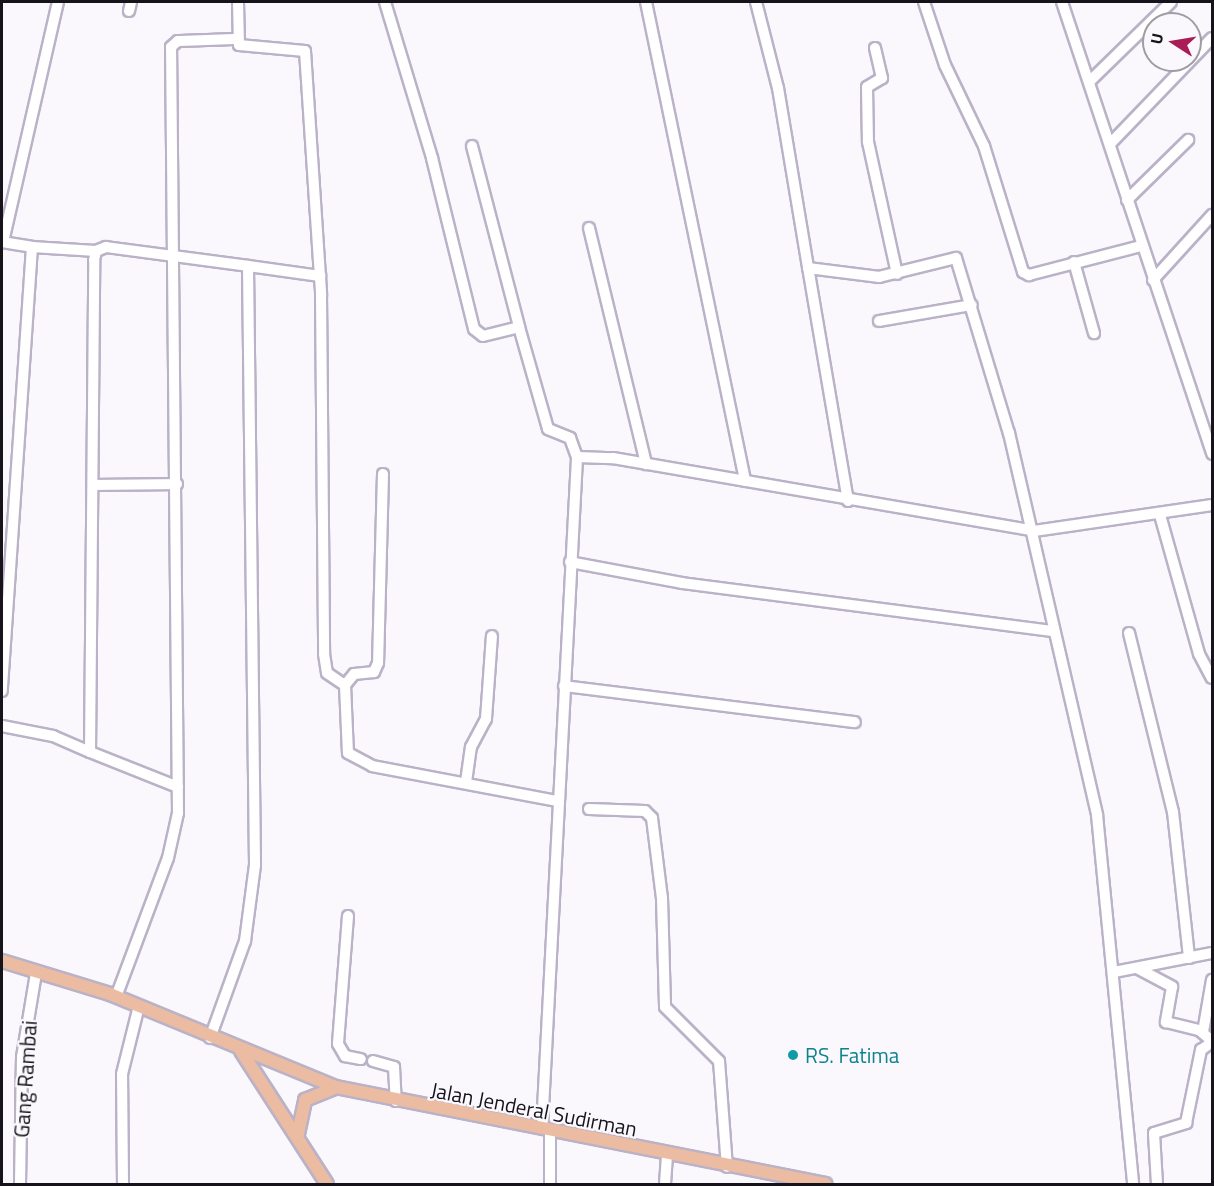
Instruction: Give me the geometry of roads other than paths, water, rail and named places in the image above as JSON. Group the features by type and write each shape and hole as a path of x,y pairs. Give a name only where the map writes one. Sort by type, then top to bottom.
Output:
{"main road":[{"name":"Jalan Jenderal Sudirman","path":"2,961 116,997 240,1051 336,1087 396,1101 546,1128 667,1155 825,1185"},
{"path":"240,1051 298,1134 327,1185"},
{"path":"298,1134 305,1100 336,1087"}],"street":[{"path":"58,2 2,242 32,247 173,256 320,276"},
{"path":"238,2 236,39 241,46 305,51 320,276 324,654 327,673 345,685"},
{"path":"385,2 432,158 474,329 483,336 519,327"},
{"path":"646,2 745,481"},
{"path":"756,2 778,88 848,501"},
{"path":"924,2 945,65 984,146 1023,272 1029,275 1141,246"},
{"path":"1062,2 1090,81 1141,246 1212,454"},
{"path":"1090,81 1171,2"},
{"path":"1110,144 1212,38"},
{"path":"116,997 171,851 178,787 177,484 171,47 178,41 236,39"},
{"path":"875,48 882,77 867,87 868,142 897,274"},
{"path":"1127,200 1188,140"},
{"path":"472,146 548,429 570,438 577,457 558,801 546,1128 550,1185"},
{"path":"1153,280 1212,215"},
{"path":"589,228 646,464"},
{"path":"2,692 32,247"},
{"path":"90,752 96,486 96,251"},
{"path":"808,268 864,277 897,274 956,258 972,305 1034,531 1053,631 1097,816 1133,1185"},
{"path":"1074,262 1094,333"},
{"path":"210,1038 245,941 255,866 248,266"},
{"path":"879,321 972,305"},
{"path":"577,457 590,454 848,501 1034,531 1160,515 1212,505"},
{"path":"383,474 377,667 351,675 345,685 344,739 352,758 558,801"},
{"path":"96,486 177,484"},
{"path":"1160,515 1199,654 1212,678"},
{"path":"570,562 682,583 1053,631"},
{"path":"1129,633 1173,812 1189,958"},
{"path":"466,782 471,747 486,719 492,636"},
{"path":"564,686 855,722"},
{"path":"2,726 53,736 178,787"},
{"path":"590,809 645,811 652,818 661,876 665,1006 719,1061 727,1167"},
{"path":"348,916 338,1044 345,1056 361,1059"},
{"path":"1114,972 1212,953"},
{"path":"1137,968 1172,987 1166,1022 1203,1032 1212,1041 1201,1050 1186,1123 1154,1133 1156,1185"},
{"name":"Gang Rambai","path":"20,1185 20,1080 36,973"},
{"path":"1203,1032 1212,980"},
{"path":"123,1185 122,1074 139,1006"},
{"path":"373,1061 394,1066 396,1101"},
{"path":"665,1185 667,1155"}],"place":[{"name":"RS. Fatima","path":"793,1055"}]}
